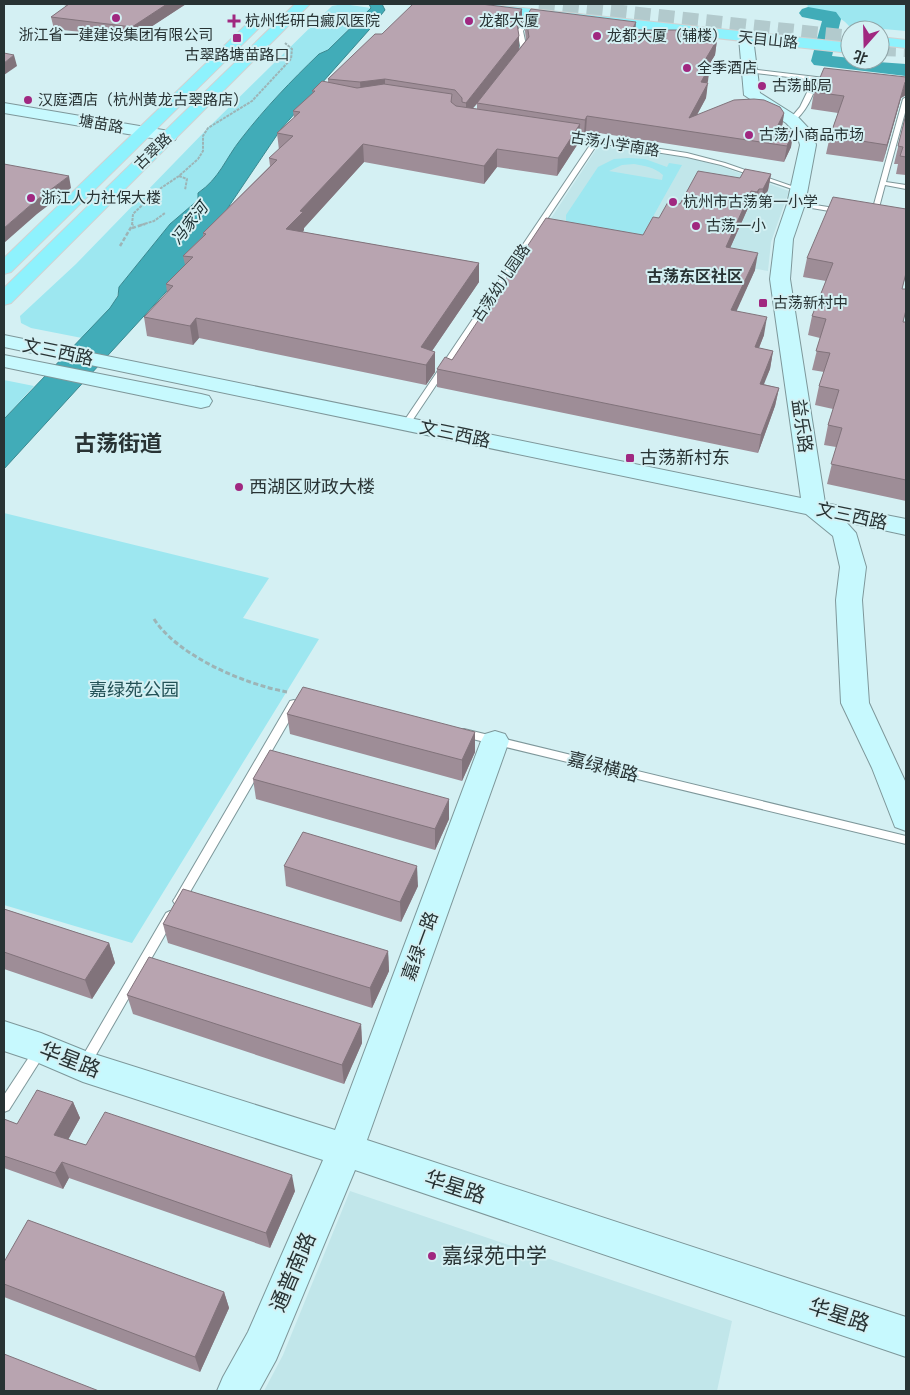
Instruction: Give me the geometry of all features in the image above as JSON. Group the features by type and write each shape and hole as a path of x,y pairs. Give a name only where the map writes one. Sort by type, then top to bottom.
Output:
{"main road":[{"name":"古翠路","path":"4,299 303,4"},
{"name":"天目山路","path":"448,4 531,8 820,41 840,46"},
{"name":"天目山路","path":"531,8 746,38 820,41 840,40"},
{"name":"古翠路","path":"4,268 270,10"},
{"path":"890,42 906,44"},
{"path":"890,52 906,53"}],"street":[{"name":"益乐路","path":"746,38 752,95 792,120 805,133 808,145 802,178 784,239 780,279 814,508"},
{"name":"塘苗路","path":"4,108 169,136"},
{"name":"文三西路","path":"4,341 906,527"},
{"name":"文三西路","path":"4,361 906,546"},
{"path":"814,508 844,532 853,567 849,600 850,657 855,703 886,768 906,819"},
{"name":"嘉绿一路","path":"345,1150 495,741"},
{"name":"华星路","path":"4,1036 41,1048 83,1066 345,1150 906,1337"},
{"name":"通普南路","path":"237,1391 262,1346 345,1150"}],"lane":[{"path":"513,64 524,50 520,31 531,8"},
{"path":"749,71 840,82"},
{"path":"792,120 806,102 816,80"},
{"path":"874,216 906,99"},
{"name":"古荡小学南路","path":"557,135 688,155 723,164 796,196 844,212"},
{"name":"古荡幼儿园路","path":"406,424 596,141"},
{"path":"883,184 906,187"},
{"path":"864,215 882,218"},
{"path":"83,1066 299,695"},
{"name":"嘉绿横路","path":"449,730 906,840"},
{"path":"4,1106 41,1048"}],"path":[{"path":"120,246 134,223 133,214 142,204 198,159 202,151 203,136 208,128 252,101 291,59 292,49 272,33"},
{"path":"179,176 187,179 185,190"},
{"path":"131,228 154,221 165,213"},
{"path":"154,618 172,641 236,678 265,688 299,695"}],"shaded area":[{"name":"杭州市古荡第一小学","path":"605,146 689,158 720,166 789,191 771,242 768,271 542,232 597,148"},
{"name":"嘉绿苑中学","path":"350,1191 732,1321 717,1391 264,1391 283,1355"}],"green space":[{"path":"343,4 371,8 328,50 319,54 259,116 235,146 217,175 198,193 198,200 170,224 119,287 114,302 100,321 82,338 31,328 21,323 20,316 76,264 208,128 332,6"},
{"path":"807,4 906,4 906,31 890,30 890,20 842,20 809,11"},
{"path":"614,159 645,159 667,167 669,163 682,165 637,245 566,221 566,215 598,167","holes":["634,164 649,167 660,172 663,175 662,180 609,171 622,165"]},
{"path":"4,380 34,386 4,419"},
{"name":"嘉绿苑公园","path":"4,513 269,578 243,618 319,639 132,943 4,905"}],"water":[{"name":"冯家河","path":"369,4 382,4 385,10 281,129 186,270 4,469 4,419 110,308 118,296 119,287 170,224 198,200 198,193 217,175 235,146 269,106 319,54 328,50 371,8"},
{"path":"826,59 840,60 840,66 822,64"},
{"path":"890,65 906,67 906,75 868,70 890,70"}],"building":[{"path":"69,4 167,4 132,27 51,17"},
{"path":"413,4 481,4 522,9 516,18 519,36 466,103 462,102 462,98 455,90 385,79 360,82 328,79 375,34 382,34"},
{"path":"531,9 636,22 632,30 684,30 707,33 717,40 702,65 710,66 701,82 708,83 689,118 734,100 764,100 780,107 784,113 776,129 793,132 787,146 587,116 585,120 477,103 529,37 526,17"},
{"path":"4,53 14,55 4,63"},
{"path":"824,68 906,77 887,145 830,136 844,96 814,92"},
{"path":"322,81 357,88 384,84 452,94 451,102 456,106 580,124 558,158 497,149 484,166 363,144 300,211 303,212 286,229 479,263 421,347 435,352 426,365 196,318 190,326 144,317 173,286 166,284 193,257 183,256 206,234 203,233 277,160 269,158 293,136 277,133 300,112 293,111 315,91 312,91"},
{"path":"906,114 906,157 900,156 903,147 898,146"},
{"path":"4,164 69,176 34,202 4,228"},
{"path":"745,169 771,174 763,189 759,189 757,192 751,191 726,247 758,253 731,310 767,317 755,347 773,351 760,384 779,388 761,435 437,369 445,357 452,360 546,218 643,235 653,217 659,218 668,202 680,204 698,171 740,178"},
{"path":"833,197 906,209 906,273 902,289 906,289 906,310 903,322 906,322 906,480 831,464 842,428 828,425 839,390 819,386 830,353 816,351 826,319 812,316 833,263 807,258"},
{"path":"303,687 475,732 462,760 287,714"},
{"path":"270,750 449,799 435,829 253,779"},
{"path":"303,832 417,866 400,902 284,866"},
{"path":"183,889 388,951 370,988 163,924"},
{"path":"4,909 109,943 85,980 4,952"},
{"path":"149,957 361,1024 342,1065 127,995"},
{"path":"37,1090 73,1102 54,1135 86,1145 105,1112 292,1175 266,1233 62,1162 55,1173 4,1156 4,1119 17,1124"},
{"path":"28,1220 224,1292 195,1357 4,1284 4,1262"},
{"path":"4,1354 99,1391 4,1391"}],"waterway":[{"path":"808,13 829,16 832,19 821,61 906,70"}],"tunnel":[{"path":"539,4 840,37"},
{"path":"890,48 906,49"}],"place":[{"name":"浙江省一建建设集团有限公司","path":"116,18"},
{"name":"杭州华研白癜风医院","path":"234,21"},
{"name":"龙都大厦","path":"469,21"},
{"name":"龙都大厦（辅楼）","path":"597,36"},
{"name":"古翠路塘苗路口","path":"237,38"},
{"name":"全季酒店","path":"687,68"},
{"name":"古荡邮局","path":"762,86"},
{"name":"汉庭酒店（杭州黄龙古翠路店）","path":"28,100"},
{"name":"古荡小商品市场","path":"749,135"},
{"name":"浙江人力社保大楼","path":"31,198"},
{"name":"杭州市古荡第一小学","path":"673,202"},
{"name":"古荡一小","path":"696,226"},
{"name":"古荡新村中","path":"763,303"},
{"name":"古荡新村东","path":"630,458"},
{"name":"西湖区财政大楼","path":"239,487"},
{"name":"嘉绿苑中学","path":"432,1256"}],"district":[{"name":"古荡东区社区","path":"695,276"},
{"name":"古荡街道","path":"118,443"}]}
